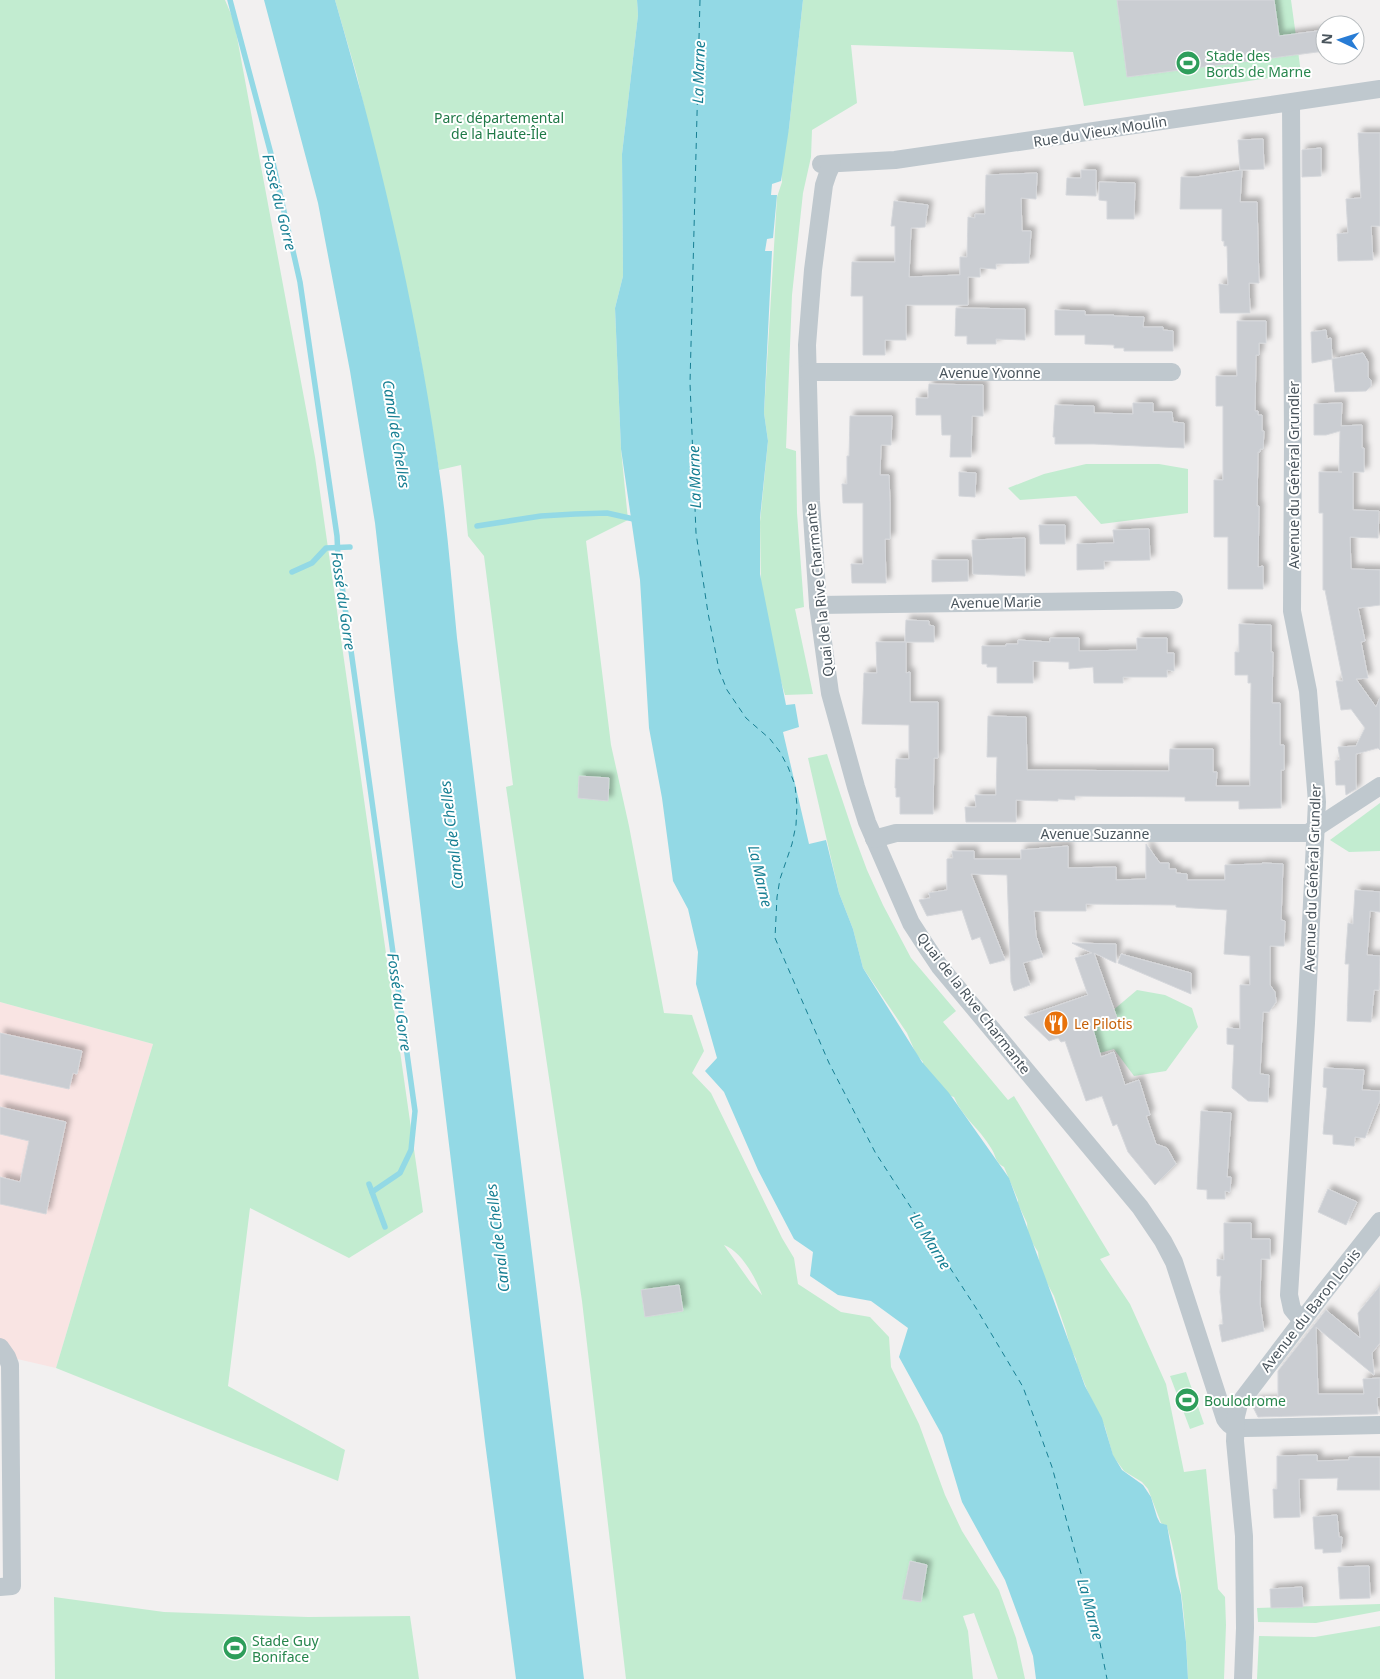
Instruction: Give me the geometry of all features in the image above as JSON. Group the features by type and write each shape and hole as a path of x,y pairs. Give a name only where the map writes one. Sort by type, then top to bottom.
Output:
{"street":[{"name":"Rue du Vieux Moulin","path":"826,164 895,160 1380,90"},
{"name":"Avenue du Général Grundler","path":"1291,103 1292,611 1308,691 1316,780 1316,830 1306,1023 1289,1295 1292,1309 1302,1321"},
{"name":"Quai de la Rive Charmante","path":"826,164 828,173 824,185 809,315 810,501 818,605 830,693 850,770 874,839 911,923 940,967 1134,1199 1160,1234 1174,1262 1182,1284 1225,1420 1232,1427 1236,1428"},
{"name":"Avenue Yvonne","path":"808,372 1172,372"},
{"name":"Avenue Marie","path":"818,605 1174,600"},
{"path":"1316,830 1380,786"},
{"name":"Avenue Suzanne","path":"874,839 896,833 1308,833 1316,830"},
{"name":"Avenue du Baron Louis","path":"1236,1428 1237,1408 1245,1393 1380,1221"},
{"path":"0,1347 10,1365 12,1586 0,1587"},
{"path":"1214,1385 1226,1394 1235,1396 1245,1393"},
{"path":"1242,1679 1244,1536 1235,1441 1236,1428 1380,1425"}],"shaded area":[{"path":"0,1002 153,1044 56,1368 0,1355"}],"green space":[{"path":"0,0 225,0 234,21 315,457 423,1212 349,1258 250,1208 228,1386 345,1450 338,1481 56,1368 153,1044 0,1002"},
{"name":"Parc départemental de la Haute-Île","path":"335,0 637,0 638,15 622,154 623,276 615,308 621,449 628,520 586,541 611,745 629,826 664,1013 692,1015 704,1051 692,1073 711,1093 782,1238 794,1258 798,1284 841,1312 870,1317 889,1337 891,1367 919,1424 945,1495 962,1531 999,1590 1016,1638 1025,1679 998,1679 974,1613 963,1616 968,1631 973,1679 626,1679 582,1301 506,787 513,785 484,556 468,536 461,465 439,470 419,348 357,76","holes":["724,1245 730,1248 747,1266 762,1295"]},
{"path":"803,0 1291,0 1301,73 1084,106 1073,52 851,45 857,103 812,130 811,157 803,193 792,295 786,448 796,451 797,513 804,607 795,609 813,694 785,695 769,639 761,588 760,522 768,441 764,413 777,197 782,182 781,156 789,128"},
{"path":"1086,464 1159,464 1188,469 1188,513 1101,524 1076,496 1020,500 1008,488 1044,474"},
{"path":"827,754 854,835 883,905 911,958 956,1011 943,1022 1008,1100 1014,1096 1110,1255 1100,1259 1130,1304 1166,1384 1184,1472 1206,1469 1218,1589 1225,1597 1224,1679 1188,1679 1182,1602 1176,1563 1167,1526 1161,1523 1148,1489 1142,1482 1124,1471 1113,1456 1105,1427 1071,1350 1054,1296 1040,1270 1038,1252 1028,1236 1027,1223 1004,1167 997,1161 987,1141 962,1111 954,1097 923,1069 923,1062 916,1054 907,1033 863,968 853,929 839,893 808,758"},
{"path":"1380,803 1380,851 1349,852 1330,840"},
{"path":"1137,990 1165,995 1192,1008 1198,1027 1166,1071 1134,1076 1114,1049 1089,1056 1079,1039"},
{"name":"Boulodrome","path":"1186,1372 1204,1424 1190,1429 1170,1376"},
{"name":"Stade Guy Boniface","path":"54,1597 164,1612 308,1617 410,1616 419,1679 55,1679"},
{"path":"1380,1604 1380,1611 1316,1623 1258,1622 1257,1608"},
{"path":"1380,1626 1380,1679 1257,1679 1259,1636 1315,1637"}],"water":[{"name":"Canal de Chelles","path":"264,0 335,0 383,179 422,361 448,542 457,638 584,1679 516,1679 485,1442 375,523 350,371 318,203"},
{"name":"La Marne","path":"637,0 803,0 789,128 781,181 772,184 771,195 777,195 773,238 767,239 765,251 772,251 764,413 768,441 760,518 760,574 786,705 795,704 799,727 783,732 809,844 826,840 839,893 853,929 863,968 922,1062 949,1093 1009,1178 1085,1386 1102,1418 1113,1455 1122,1470 1143,1485 1151,1497 1160,1523 1167,1525 1181,1595 1188,1679 1036,1679 1033,1656 1005,1580 962,1502 942,1435 899,1357 908,1328 871,1301 838,1295 810,1276 813,1252 794,1239 758,1170 724,1092 705,1071 717,1058 696,984 698,952 688,909 673,881 662,798 649,728 640,580 621,449 615,308 623,276 622,154 638,15"}],"building":[{"path":"1117,0 1274,0 1279,36 1315,31 1315,52 1127,77"},
{"path":"1358,133 1380,133 1380,226 1371,226 1373,260 1338,261 1337,234 1348,233 1346,199 1361,198"},
{"path":"1263,139 1264,169 1240,170 1238,140"},
{"path":"1321,148 1321,176 1302,177 1302,150"},
{"path":"1081,170 1096,170 1096,196 1066,195 1067,178 1081,178"},
{"path":"1242,170 1240,202 1257,202 1259,283 1249,283 1250,313 1220,313 1219,284 1228,285 1227,246 1224,246 1224,241 1222,241 1222,209 1180,209 1181,177 1196,177"},
{"path":"1037,173 1036,199 1021,198 1022,231 1031,231 1029,263 996,264 996,269 980,268 980,277 968,277 968,305 906,305 906,340 885,340 885,355 863,355 863,296 851,296 852,262 895,262 895,226 891,226 894,201 928,205 925,227 911,228 909,277 960,275 960,257 967,257 968,217 975,218 975,214 985,214 986,175"},
{"path":"1099,182 1135,183 1134,219 1107,219 1107,201 1099,200"},
{"path":"956,308 1025,309 1025,340 996,339 996,344 967,344 967,336 955,336"},
{"path":"1055,310 1085,311 1085,315 1144,317 1143,327 1163,327 1163,330 1173,331 1173,351 1124,351 1124,348 1114,348 1114,345 1085,344 1085,335 1055,335"},
{"path":"1237,321 1266,321 1266,343 1259,343 1259,355 1256,355 1255,411 1258,411 1258,415 1262,415 1262,431 1264,431 1263,449 1260,449 1260,452 1258,452 1257,506 1259,506 1258,567 1263,566 1263,589 1228,589 1228,537 1214,537 1214,480 1223,480 1223,406 1216,406 1216,376 1237,376"},
{"path":"1326,330 1327,339 1331,338 1332,359 1312,363 1311,332"},
{"path":"1363,353 1368,362 1368,377 1371,380 1371,386 1366,391 1335,392 1332,359"},
{"path":"929,384 983,385 983,416 972,416 971,457 950,457 951,435 942,435 941,415 916,415 916,398 928,398"},
{"path":"1133,403 1153,403 1153,412 1172,412 1173,422 1184,423 1184,448 1055,444 1055,437 1053,437 1055,405 1094,406 1094,413 1133,414"},
{"path":"1342,403 1341,426 1362,425 1364,472 1353,472 1353,510 1379,511 1378,538 1350,537 1351,569 1380,570 1380,605 1358,608 1365,641 1361,642 1368,678 1356,679 1376,707 1380,698 1380,750 1378,748 1356,754 1356,789 1346,795 1345,785 1336,785 1335,761 1340,760 1338,747 1356,746 1365,728 1351,709 1341,710 1336,681 1343,681 1325,590 1323,590 1323,513 1319,513 1319,472 1339,472 1340,431 1326,435 1314,435 1314,404"},
{"path":"850,416 892,416 891,445 881,445 880,475 889,475 890,539 885,539 886,583 852,583 851,564 863,564 863,503 843,503 842,484 847,484"},
{"path":"959,472 976,473 975,497 959,496"},
{"path":"1039,525 1065,525 1065,544 1040,544"},
{"path":"1149,529 1150,560 1104,561 1104,569 1077,570 1077,544 1114,543 1113,530"},
{"path":"1025,538 1025,576 973,574 972,540"},
{"path":"932,560 968,560 968,581 932,582"},
{"path":"906,620 929,621 929,625 934,626 934,642 905,642"},
{"path":"1239,624 1271,625 1271,652 1273,652 1272,703 1280,703 1280,745 1284,745 1284,770 1281,770 1281,808 1239,809 1239,801 1185,801 1185,797 1075,796 1075,800 1016,800 1016,822 966,822 965,807 976,807 975,795 996,795 997,757 987,757 988,716 1026,717 1027,770 1169,771 1170,749 1213,749 1213,772 1217,772 1216,786 1250,786 1251,683 1248,683 1248,675 1235,675 1235,652 1239,652"},
{"path":"1050,638 1079,638 1079,651 1137,650 1137,638 1167,638 1167,653 1174,653 1174,671 1167,670 1167,677 1123,677 1123,683 1094,683 1093,667 1069,669 1069,662 1033,661 1033,683 997,683 997,667 987,667 987,664 982,664 982,646 1018,644 1018,640 1050,642"},
{"path":"876,642 906,642 906,673 910,672 910,702 938,702 938,758 934,758 933,814 900,814 900,797 896,797 895,788 896,759 909,759 909,725 862,724 864,673 877,673"},
{"path":"579,776 609,778 608,801 578,798"},
{"path":"1146,844 1160,863 1169,863 1169,869 1176,869 1176,873 1187,874 1187,880 1225,880 1225,865 1283,864 1281,920 1285,921 1284,946 1270,946 1270,985 1275,992 1276,1002 1269,1012 1263,1012 1260,1074 1269,1075 1268,1102 1248,1101 1232,1088 1234,1045 1227,1044 1227,1028 1240,1029 1240,985 1250,985 1250,956 1224,954 1227,910 1176,907 1176,905 1086,904 1086,911 1034,911 1036,936 1043,957 1023,963 1030,985 1014,991 1011,982 1007,875 971,874 1005,960 990,964 980,937 972,940 962,910 927,916 919,900 930,898 929,893 947,890 947,859 953,858 952,851 974,851 974,859 1021,859 1021,850 1068,846 1068,868 1116,867 1116,880 1146,879"},
{"path":"1355,890 1380,892 1380,912 1370,911 1367,955 1380,956 1379,990 1374,990 1371,1022 1347,1021 1349,964 1345,964 1348,923 1353,924"},
{"path":"1072,943 1116,944 1116,963 1094,953 1117,1018 1092,1026 1101,1057 1114,1052 1125,1085 1139,1080 1150,1115 1146,1116 1156,1144 1167,1148 1176,1164 1155,1185 1128,1152 1117,1124 1113,1126 1102,1096 1086,1101 1065,1041 1061,1042 1058,1038 1049,1041 1024,1017 1088,995 1075,958 1092,953"},
{"path":"1121,954 1191,973 1191,994 1118,963"},
{"path":"0,1033 82,1051 77,1074 73,1073 69,1089 0,1074"},
{"path":"1324,1068 1364,1070 1362,1090 1380,1091 1380,1100 1365,1138 1355,1137 1354,1146 1333,1144 1333,1135 1323,1134 1327,1088 1323,1087"},
{"path":"0,1107 66,1122 46,1214 0,1204 0,1177 20,1182 29,1141 0,1134"},
{"path":"1201,1111 1231,1113 1227,1177 1231,1177 1230,1192 1225,1191 1225,1199 1207,1199 1207,1190 1197,1189"},
{"path":"1328,1189 1357,1202 1346,1225 1318,1212"},
{"path":"1224,1223 1251,1223 1251,1239 1270,1239 1270,1259 1261,1259 1260,1304 1264,1331 1222,1342 1219,1325 1223,1324 1220,1292 1221,1276 1217,1276 1217,1259 1224,1260"},
{"path":"679,1285 683,1311 645,1317 641,1290"},
{"path":"1380,1286 1380,1343 1372,1353 1374,1375 1316,1327 1318,1394 1364,1394 1363,1379 1380,1378 1380,1397 1377,1398 1378,1414 1258,1417 1252,1405 1255,1401 1278,1400 1278,1371 1326,1310 1360,1338 1358,1313"},
{"path":"1317,1455 1317,1461 1349,1460 1349,1457 1380,1457 1380,1490 1337,1490 1338,1478 1299,1479 1300,1517 1274,1518 1273,1489 1277,1489 1277,1456"},
{"path":"1337,1515 1339,1537 1342,1537 1341,1552 1323,1553 1323,1549 1315,1549 1313,1517"},
{"path":"910,1561 927,1565 921,1602 902,1599"},
{"path":"1369,1566 1370,1598 1340,1599 1338,1567"},
{"path":"1302,1587 1303,1607 1271,1608 1270,1589"}],"waterway":[{"name":"Fossé du Gorre","path":"230,0 271,154 300,282 337,536 338,557 415,1111 411,1150 400,1173 372,1192"},
{"path":"477,526 541,516 575,514 607,513 638,520"},
{"path":"292,572 312,563 326,548 350,547"},
{"path":"369,1184 385,1227"}],"ferry route":[{"path":"700,0 690,383 696,533 719,670 727,690 746,718 770,739 780,752 795,785 796,825 792,844 780,879 775,938 829,1063 875,1152 976,1308 1023,1387 1052,1467 1100,1643 1107,1679"}],"place":[{"name":"Stade des Bords de Marne","path":"1188,63"},
{"name":"Le Pilotis","path":"1056,1023"},
{"name":"Boulodrome","path":"1187,1400"},
{"name":"Stade Guy Boniface","path":"235,1648"}]}
